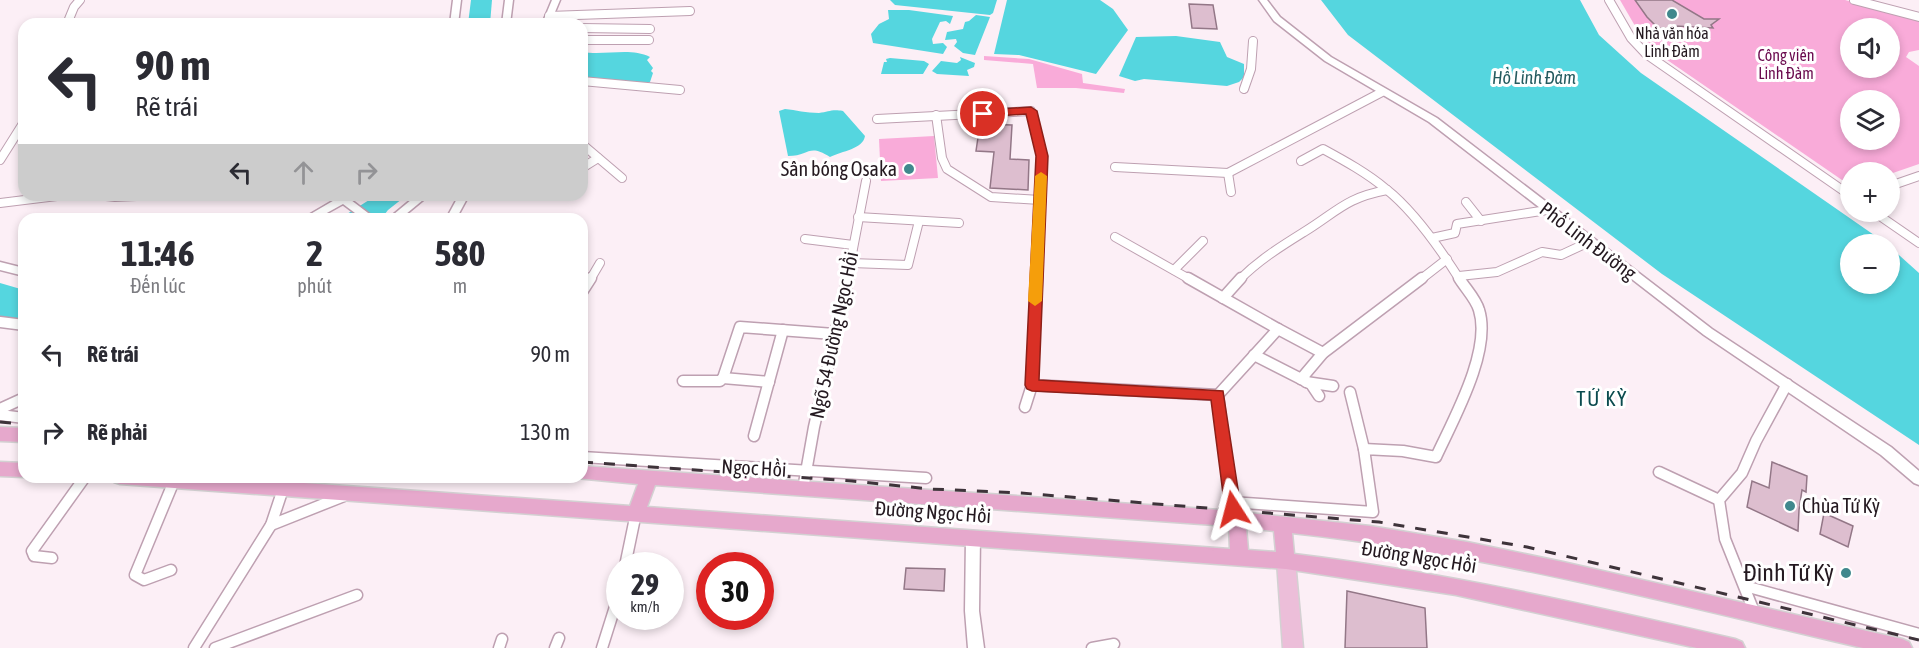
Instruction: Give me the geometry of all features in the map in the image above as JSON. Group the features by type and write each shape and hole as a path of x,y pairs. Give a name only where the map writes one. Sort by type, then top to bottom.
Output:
{"highway":[{"path":"0,434 18,435"},
{"path":"0,469 18,470"},
{"name":"Đường Ngọc Hồi","path":"588,473 1282,523 1467,550 1902,648"},
{"path":"636,513 649,478"},
{"name":"Đường Ngọc Hồi","path":"201,483 1286,561 1476,589 1735,648"},
{"path":"1237,520 1240,557"},
{"path":"1282,523 1286,561"}],"main road":[{"path":"1286,561 1293,648"}],"street":[{"path":"69,18 80,0"},
{"path":"455,18 457,0"},
{"path":"506,18 508,0"},
{"path":"549,18 556,0"},
{"name":"Phố Linh Đường","path":"1263,0 1277,20 1328,59 1433,120 1708,332 1886,451 1919,479"},
{"path":"1609,0 1631,38 1646,54 1840,188"},
{"path":"1854,0 1919,17"},
{"path":"580,18 690,11"},
{"path":"588,28 650,29"},
{"path":"588,39 649,40"},
{"path":"1244,89 1251,69 1253,41"},
{"path":"588,82 680,90"},
{"path":"1115,167 1228,173 1382,92"},
{"path":"877,119 1031,111 1042,156 1032,385 1025,407"},
{"path":"936,115 942,158 946,169 992,197 1040,200"},
{"path":"0,160 18,132"},
{"path":"588,147 622,178"},
{"path":"1301,161 1323,149 1355,167 1387,190 1432,238 1459,276 1479,310 1481,338 1474,372 1436,457 1403,451 1364,449"},
{"path":"588,164 598,158"},
{"path":"1228,173 1230,192"},
{"path":"1900,183 1919,176"},
{"name":"Ngõ 54 Đường Ngọc Hồi","path":"803,489 805,470 851,263 866,181"},
{"path":"1223,298 1247,269 1283,242 1297,236 1341,205 1365,195 1387,190"},
{"path":"0,202 18,200"},
{"path":"319,213 341,201"},
{"path":"348,201 363,213"},
{"path":"401,213 416,201"},
{"path":"1466,202 1481,221"},
{"path":"1432,238 1455,233 1456,224 1547,210"},
{"path":"858,217 959,224"},
{"path":"851,263 908,265 919,221"},
{"path":"1889,222 1919,243"},
{"path":"1115,237 1323,353"},
{"path":"805,239 854,245"},
{"path":"1174,270 1203,241"},
{"path":"1459,276 1497,272 1542,252 1561,255 1589,242"},
{"path":"1306,382 1323,353 1447,259"},
{"path":"588,282 600,263"},
{"path":"0,266 18,270"},
{"path":"0,322 18,324"},
{"path":"723,378 740,327 834,334"},
{"path":"754,436 783,330"},
{"path":"1237,520 1231,502 1218,395 1254,355 1281,331"},
{"path":"1254,355 1306,382 1333,386"},
{"path":"683,381 720,381 723,378 769,382"},
{"path":"1306,382 1319,396"},
{"path":"1755,614 1725,539 1719,500 1742,473 1756,441 1787,384"},
{"path":"1032,385 1218,395"},
{"path":"1231,502 1373,512 1364,449 1350,392"},
{"path":"0,410 18,401"},
{"path":"0,416 18,418"},
{"name":"Ngọc Hồi","path":"588,457 926,478"},
{"path":"1659,472 1719,500"},
{"path":"52,558 34,556 32,551 81,483"},
{"path":"171,570 144,580 135,575 173,483"},
{"path":"195,648 271,525 282,489"},
{"path":"271,525 344,495 363,494"},
{"path":"628,552 636,513"},
{"path":"973,537 972,611 976,648"},
{"path":"1745,586 1806,600 1863,621 1919,633"},
{"path":"215,648 357,595"},
{"path":"602,648 608,630"},
{"path":"1092,648 1114,644"}],"green space":[{"name":"Công viên Linh Đàm","path":"1620,0 1845,0 1919,21 1919,50 1909,52 1906,57 1919,66 1919,164 1900,171 1900,162 1840,162 1840,179 1657,53 1642,38"},
{"path":"984,56 1029,59 1082,74 1083,83 1125,89 1124,93 1076,88 1037,88 1033,64 984,60"},
{"path":"934,136 938,178 881,181 879,139"}],"water":[{"path":"471,0 492,0 490,18 469,18"},
{"path":"890,0 997,0 993,13 990,15 895,5"},
{"path":"1007,0 1100,0 1113,9 1128,30 1096,74 1019,55 994,54"},
{"name":"Hồ Linh Đàm","path":"1321,0 1580,0 1599,35 1641,73 1840,211 1840,222 1855,222 1873,234 1840,234 1840,294 1900,294 1900,256 1919,273 1919,445 1662,274 1348,35"},
{"path":"888,10 909,10 953,16 950,24 946,21 940,22 932,39 933,44 943,43 947,47 943,54 873,43 871,34 879,24 889,19"},
{"path":"976,15 990,17 975,55 963,53 954,46 956,39 945,40 947,32 963,29 965,22"},
{"path":"1176,36 1220,42 1227,57 1244,64 1244,77 1239,82 1227,86 1144,79 1135,81 1119,76 1136,37"},
{"path":"588,52 626,52 650,57 647,60 653,68 651,71 653,73 648,83 588,79"},
{"path":"960,57 975,63 974,67 967,70 969,76 937,74 932,71 941,61 957,63 961,60"},
{"path":"890,58 924,61 929,64 923,74 881,74 884,62"},
{"path":"785,109 814,113 843,111 865,136 856,147 830,157 817,151 788,156 779,111"},
{"path":"368,201 399,201 386,213 348,213"},
{"path":"0,283 18,288 18,322 0,320"}],"building":[{"name":"Nhà văn hóa Linh Đàm","path":"1635,0 1672,0 1704,19 1719,19 1711,25 1713,28 1676,26 1678,29 1658,28"},
{"path":"1189,4 1213,5 1217,29 1192,28"},
{"path":"980,124 1012,125 1010,159 1029,160 1028,190 990,188 994,152 976,151"},
{"name":"Chùa Tứ Kỳ","path":"1772,462 1807,476 1806,492 1802,490 1798,531 1747,507 1752,481 1769,488"},
{"path":"1824,513 1853,526 1848,547 1820,534"},
{"path":"906,568 945,569 944,591 904,589"},
{"path":"1347,591 1425,608 1427,648 1345,648"}],"railway":[{"path":"0,422 18,424"},
{"path":"588,462 852,481 930,489 1021,493 1379,522 1527,547 1919,640"}],"slow traffic":[{"path":"1035,301 1041,176"}],"place":[{"name":"Nhà văn hóa Linh Đàm","path":"1672,14"},
{"name":"Sân bóng Osaka","path":"909,169"},
{"name":"Chùa Tứ Kỳ","path":"1790,506"},
{"name":"Đình Tứ Kỳ","path":"1846,573"}],"district":[{"name":"TỨ KỲ","path":"1602,399"}],"route":[{"path":"983,114 1031,111 1042,156 1032,385 1123,388 1218,395 1233,509"}]}
